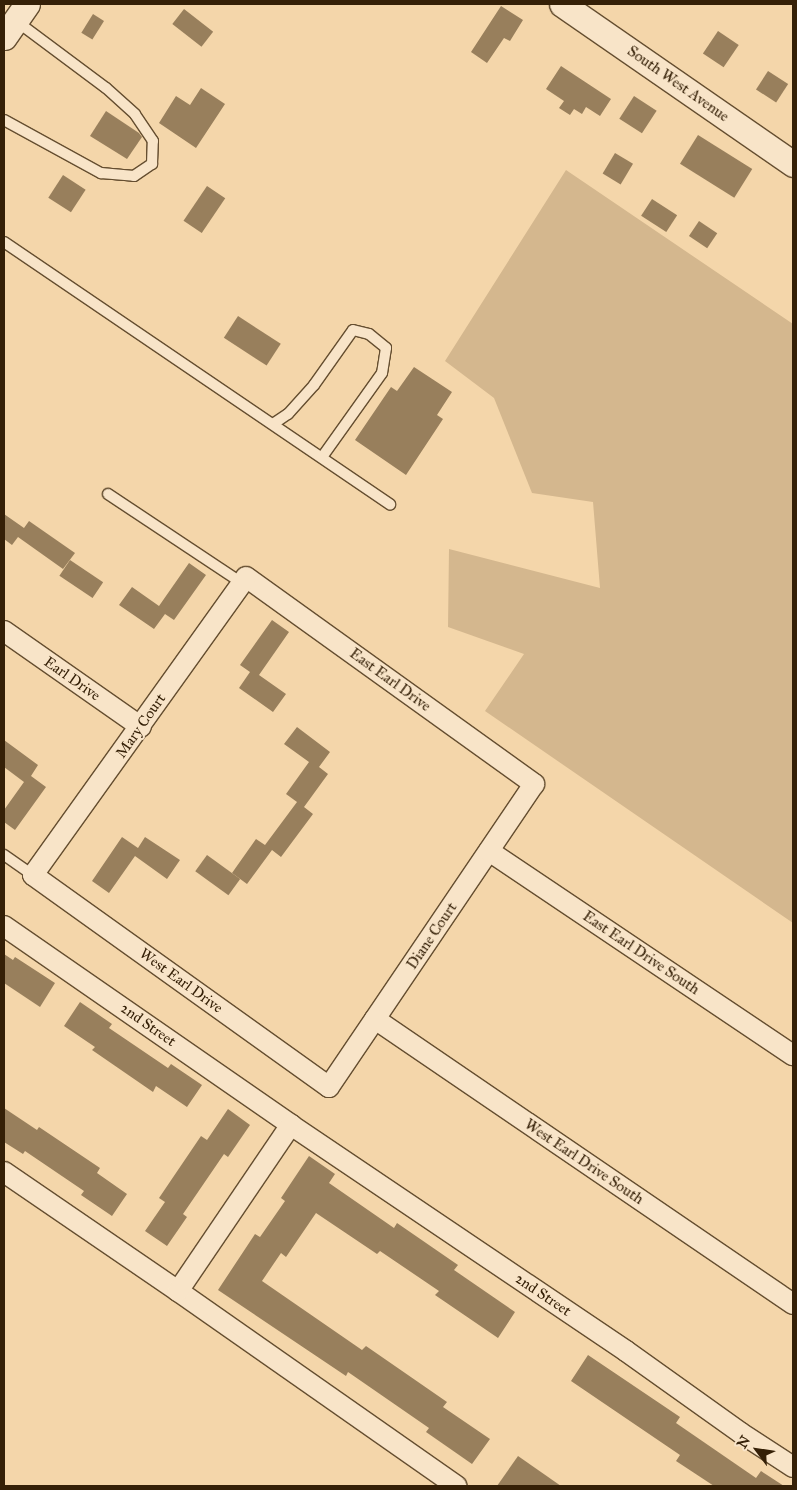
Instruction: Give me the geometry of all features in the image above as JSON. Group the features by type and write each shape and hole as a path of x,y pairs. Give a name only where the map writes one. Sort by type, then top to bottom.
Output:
{"street":[{"name":"South West Avenue","path":"562,4 793,164"},
{"name":"Mary Court","path":"34,875 244,580"},
{"name":"East Earl Drive","path":"244,580 534,784"},
{"name":"Earl Drive","path":"4,631 141,727"},
{"name":"Diane Court","path":"329,1088 534,784"},
{"name":"East Earl Drive South","path":"489,850 793,1055"},
{"name":"West Earl Drive","path":"34,875 329,1088"},
{"name":"2nd Street","path":"4,926 291,1125 793,1467"},
{"name":"West Earl Drive South","path":"375,1019 793,1304"},
{"path":"178,1291 291,1125"},
{"path":"4,1172 178,1291 456,1486"}],"lane":[{"path":"4,120 101,173 134,176 152,164 153,141 135,114 18,14"},
{"path":"4,242 390,504"},
{"path":"273,424 288,414 314,386 354,330 369,334 386,348 382,373 322,457"},
{"path":"108,494 244,580"},
{"path":"4,855 34,875"}],"shaded area":[{"path":"566,170 793,324 793,923 485,711 524,654 448,627 449,549 600,588 593,502 532,493 494,398 445,361"}],"building":[{"path":"501,6 523,20 510,41 504,38 487,63 471,52"},
{"path":"184,9 213,32 201,47 172,24"},
{"path":"93,14 104,21 92,40 81,33"},
{"path":"718,31 739,45 724,67 703,53"},
{"path":"561,66 611,99 600,116 586,107 582,114 574,109 570,115 559,108 564,101 546,89"},
{"path":"768,71 788,84 776,103 756,89"},
{"path":"201,88 225,104 196,148 159,123 176,96 190,105"},
{"path":"634,96 657,111 642,133 619,119"},
{"path":"106,111 142,137 127,159 90,136"},
{"path":"698,135 752,169 734,198 680,164"},
{"path":"615,153 633,164 621,184 603,174"},
{"path":"63,175 86,190 71,212 48,198"},
{"path":"207,186 225,198 202,233 184,221"},
{"path":"652,199 677,215 666,232 641,216"},
{"path":"699,221 717,233 707,248 689,236"},
{"path":"238,316 281,344 267,366 224,338"},
{"path":"414,367 452,392 437,415 443,419 406,475 355,440 391,387 397,391"},
{"path":"4,514 24,528 29,521 75,553 63,569 18,537 12,545 4,539"},
{"path":"70,560 103,582 93,598 59,576"},
{"path":"189,563 206,575 174,620 165,614 154,629 119,605 132,587 159,606"},
{"path":"272,620 289,632 259,675 286,694 273,712 239,688 250,672 240,665"},
{"path":"297,727 330,752 319,767 328,774 304,807 313,814 281,857 272,850 247,884 232,873 256,839 265,845 297,802 286,794 309,762 284,744"},
{"path":"4,740 38,765 31,776 46,787 15,830 4,822 4,810 24,782 4,767"},
{"path":"122,837 138,848 145,837 180,860 167,879 135,856 109,893 92,881"},
{"path":"207,855 240,879 228,895 195,871"},
{"path":"4,954 13,960 15,957 55,983 40,1007 4,983"},
{"path":"80,1002 112,1024 109,1028 168,1068 171,1064 202,1085 187,1107 156,1086 153,1092 92,1050 95,1047 64,1026"},
{"path":"4,1108 37,1130 39,1127 100,1168 97,1173 127,1194 112,1216 81,1195 84,1191 25,1151 23,1154 4,1142"},
{"path":"228,1109 250,1125 228,1157 224,1154 183,1214 187,1217 167,1246 145,1231 165,1202 159,1198 201,1136 207,1140"},
{"path":"309,1156 335,1174 329,1183 394,1228 397,1223 458,1265 454,1270 515,1312 498,1338 435,1295 439,1291 380,1251 377,1254 316,1213 286,1257 281,1253 262,1281 362,1350 366,1346 447,1402 443,1407 490,1439 472,1464 426,1432 429,1428 348,1372 346,1376 218,1290 255,1234 260,1237 285,1201 281,1198"},
{"path":"588,1355 680,1417 676,1423 756,1478 761,1471 784,1486 714,1486 676,1461 680,1455 571,1381"},
{"path":"518,1456 561,1486 497,1486"}]}
